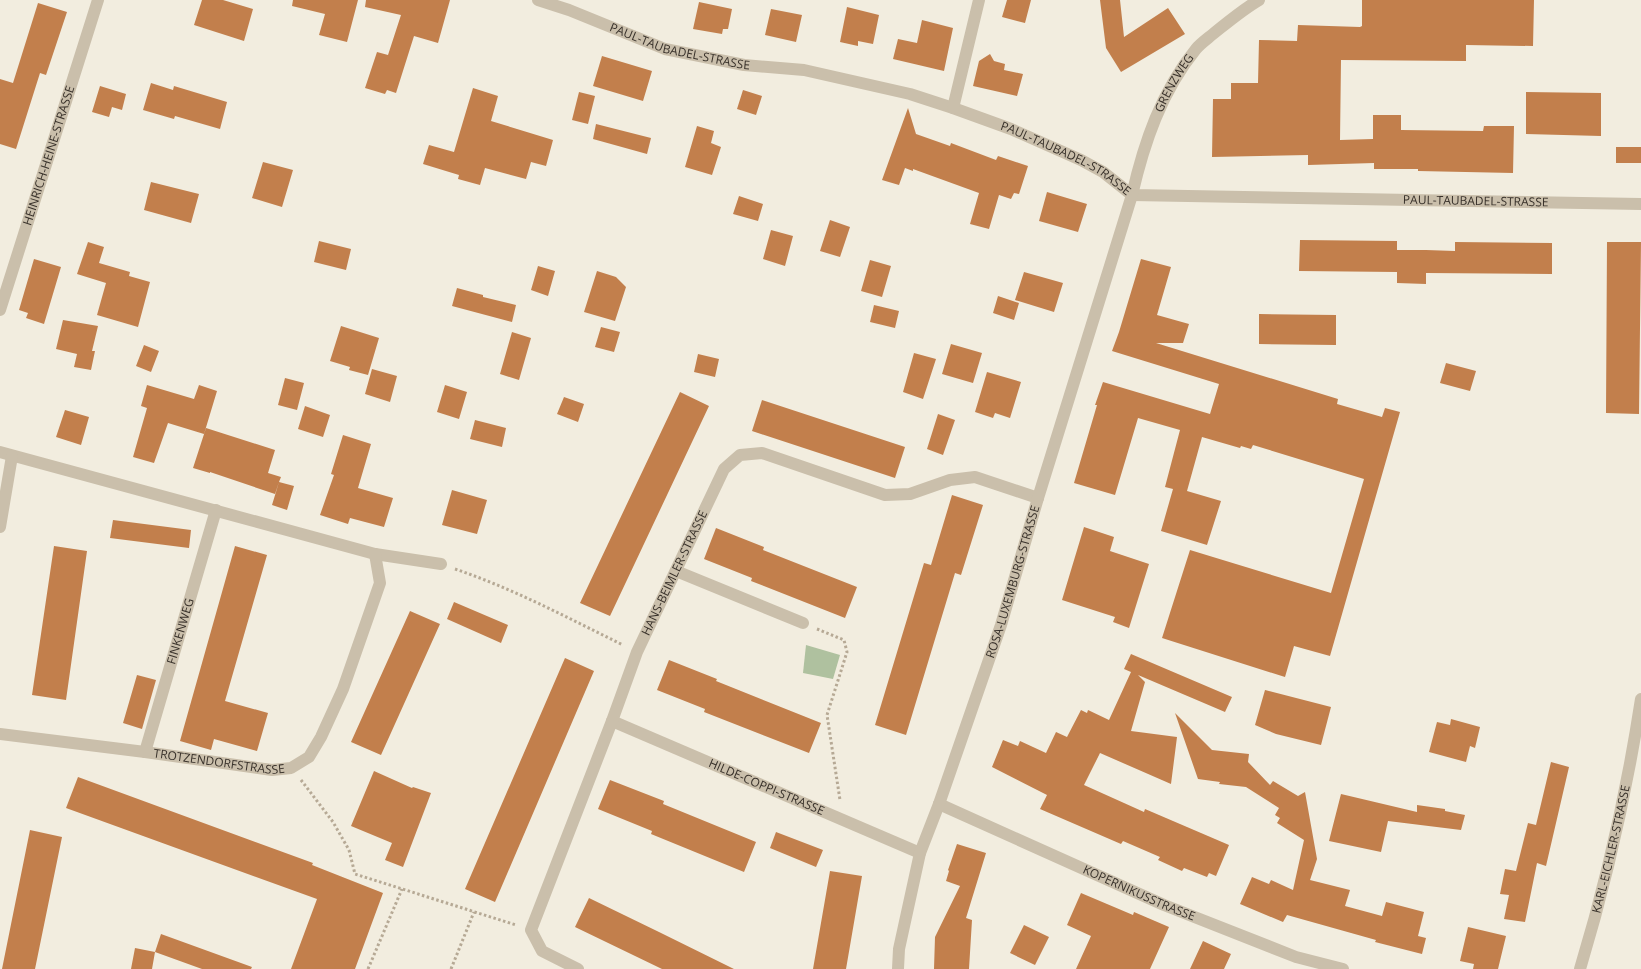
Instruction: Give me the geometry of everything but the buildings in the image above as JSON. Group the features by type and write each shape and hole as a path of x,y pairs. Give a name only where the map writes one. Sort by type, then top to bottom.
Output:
{"street":[{"name":"HEINRICH-HEINE-STRASSE","path":"0,310 98,0"},
{"name":"PAUL-TAUBADEL-STRASSE","path":"538,0 569,10 665,49 744,65 804,70 910,94 953,108 1011,129 1081,160 1103,172 1132,195 1641,204"},
{"path":"953,108 979,0"},
{"name":"GRENZWEG","path":"1132,195 1139,164 1155,116 1175,79 1196,48 1239,13 1259,0"},
{"name":"ROSA-LUXEMBURG-STRASSE","path":"898,969 900,949 920,853 939,804 1001,625 1038,498 1132,195"},
{"name":"HANS-BEIMLER-STRASSE","path":"531,930 637,652 724,469 740,454 762,453 885,494 910,494 950,480 975,477 1038,498"},
{"path":"0,527 6,454 375,554 441,564"},
{"name":"FINKENWEG","path":"145,752 216,510"},
{"name":"TROTZENDORFSTRASSE","path":"0,734 272,770 291,768 309,757 321,737 343,690 380,583 375,554"},
{"path":"676,571 803,623"},
{"name":"KARL-EICHLER-STRASSE","path":"1580,969 1610,862 1632,761 1641,698"},
{"name":"HILDE-COPPI-STRASSE","path":"612,721 920,853"},
{"name":"KOPERNIKUSSTRASSE","path":"939,804 1164,905 1296,957 1342,969"},
{"path":"531,930 542,950 578,969"}],"path":[{"path":"441,564 485,579 560,613 637,652"},
{"path":"803,623 844,640 847,652 827,715 840,799 833,816"},
{"path":"291,768 333,822 350,850 355,874 531,930"},
{"path":"368,969 402,889"},
{"path":"451,969 474,912"}],"green space":[{"path":"806,645 840,655 833,679 803,673"}]}
